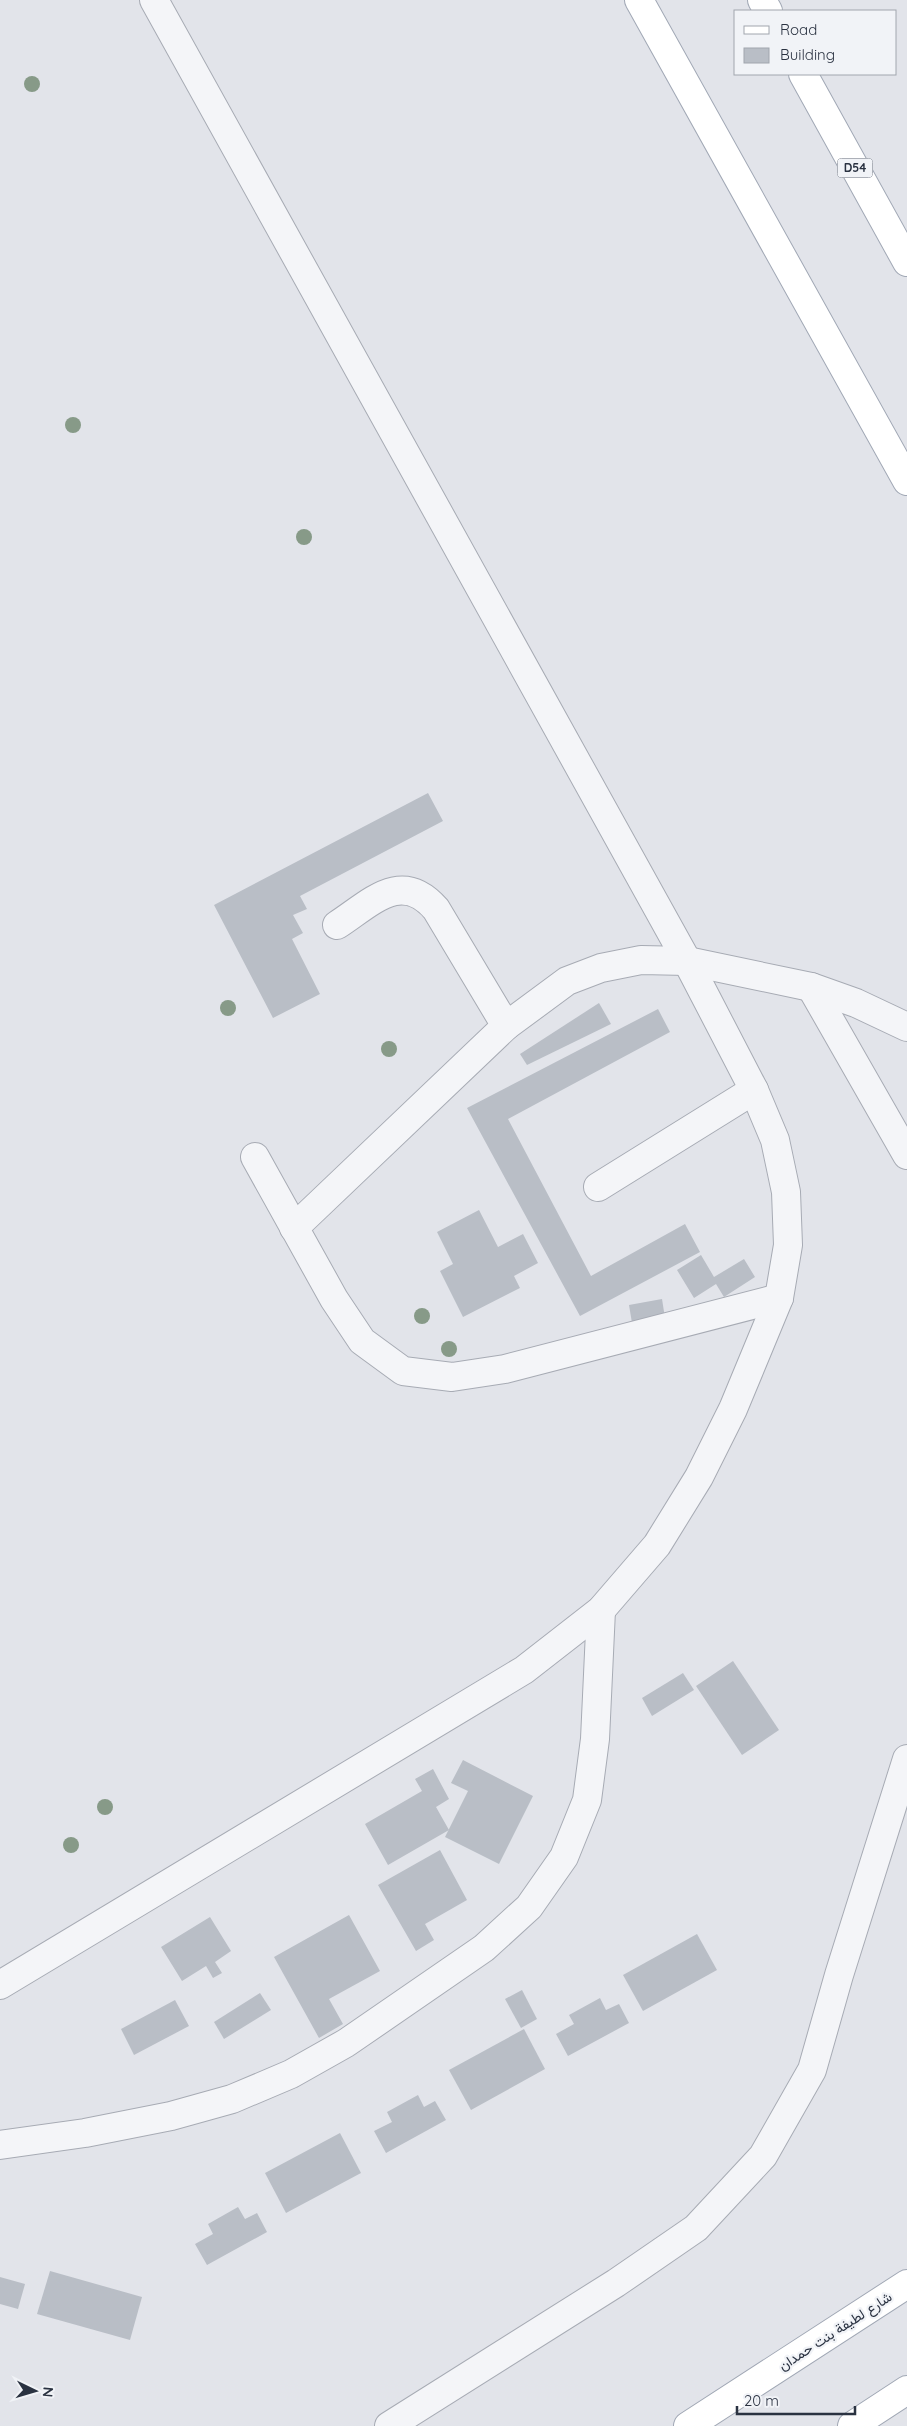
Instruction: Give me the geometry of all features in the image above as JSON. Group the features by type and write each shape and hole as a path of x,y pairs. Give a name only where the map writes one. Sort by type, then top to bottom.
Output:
{"main road":[{"path":"639,0 907,481"},
{"name":"D54","path":"804,75 907,262"},
{"name":"شارع لطيفة بنت حمدان","path":"688,2426 907,2284"},
{"path":"852,2426 907,2390"}],"lane":[{"path":"0,1985 524,1670 601,1610 657,1545 699,1477 733,1409 779,1298 788,1245 786,1192 775,1140 754,1090 687,960 154,0"},
{"path":"337,925 391,891 408,890 424,896 436,909 506,1026"},
{"path":"294,1228 506,1026 567,981 601,968 641,960 687,960 812,988 856,1003 907,1027"},
{"path":"812,988 907,1155"},
{"path":"598,1188 754,1090"},
{"path":"255,1157 334,1299 362,1341 403,1370 452,1377 505,1369 779,1298"},
{"path":"0,2145 85,2133 162,2118 232,2099 291,2074 346,2044 484,1948 529,1907 564,1857 587,1800 595,1739 601,1610"},
{"path":"389,2426 616,2283 696,2228 763,2156 812,2070 842,1966 907,1759"}],"building":[{"path":"428,793 443,821 300,896 307,909 293,915 303,933 292,939 320,994 273,1018 214,905"},
{"path":"599,1003 611,1024 527,1065 520,1054"},
{"path":"658,1009 670,1032 508,1119 591,1276 685,1224 700,1252 580,1316 467,1108"},
{"path":"479,1210 498,1247 523,1234 538,1263 514,1276 520,1288 463,1317 440,1271 453,1264 437,1232"},
{"path":"701,1255 714,1277 744,1259 755,1277 724,1297 716,1284 694,1298 677,1270"},
{"path":"662,1299 665,1318 632,1323 629,1305"},
{"path":"733,1661 779,1730 742,1755 696,1686"},
{"path":"683,1673 694,1690 652,1716 642,1698"},
{"path":"463,1760 533,1796 499,1864 445,1837 468,1791 451,1783"},
{"path":"433,1769 449,1799 436,1807 449,1830 388,1865 365,1824 422,1791 415,1779"},
{"path":"440,1850 467,1900 425,1924 434,1940 416,1951 378,1885"},
{"path":"349,1915 380,1971 329,1999 343,2024 319,2038 274,1957"},
{"path":"210,1917 231,1951 215,1962 222,1973 213,1978 206,1966 182,1981 161,1947"},
{"path":"697,1934 717,1970 643,2011 623,1975"},
{"path":"522,1990 537,2019 521,2028 505,1999"},
{"path":"260,1993 271,2010 224,2039 214,2022"},
{"path":"600,1998 606,2010 619,2004 629,2023 568,2056 556,2034 574,2024 569,2015"},
{"path":"175,2000 189,2026 134,2055 121,2029"},
{"path":"524,2029 545,2069 471,2110 449,2070"},
{"path":"418,2095 424,2107 435,2101 446,2120 386,2153 374,2131 392,2122 387,2112"},
{"path":"340,2133 361,2173 286,2213 265,2173"},
{"path":"238,2207 245,2219 257,2213 267,2232 207,2265 195,2244 213,2234 208,2224"},
{"path":"50,2271 142,2297 130,2340 37,2314"},
{"path":"0,2277 25,2284 18,2309 0,2304"}]}
